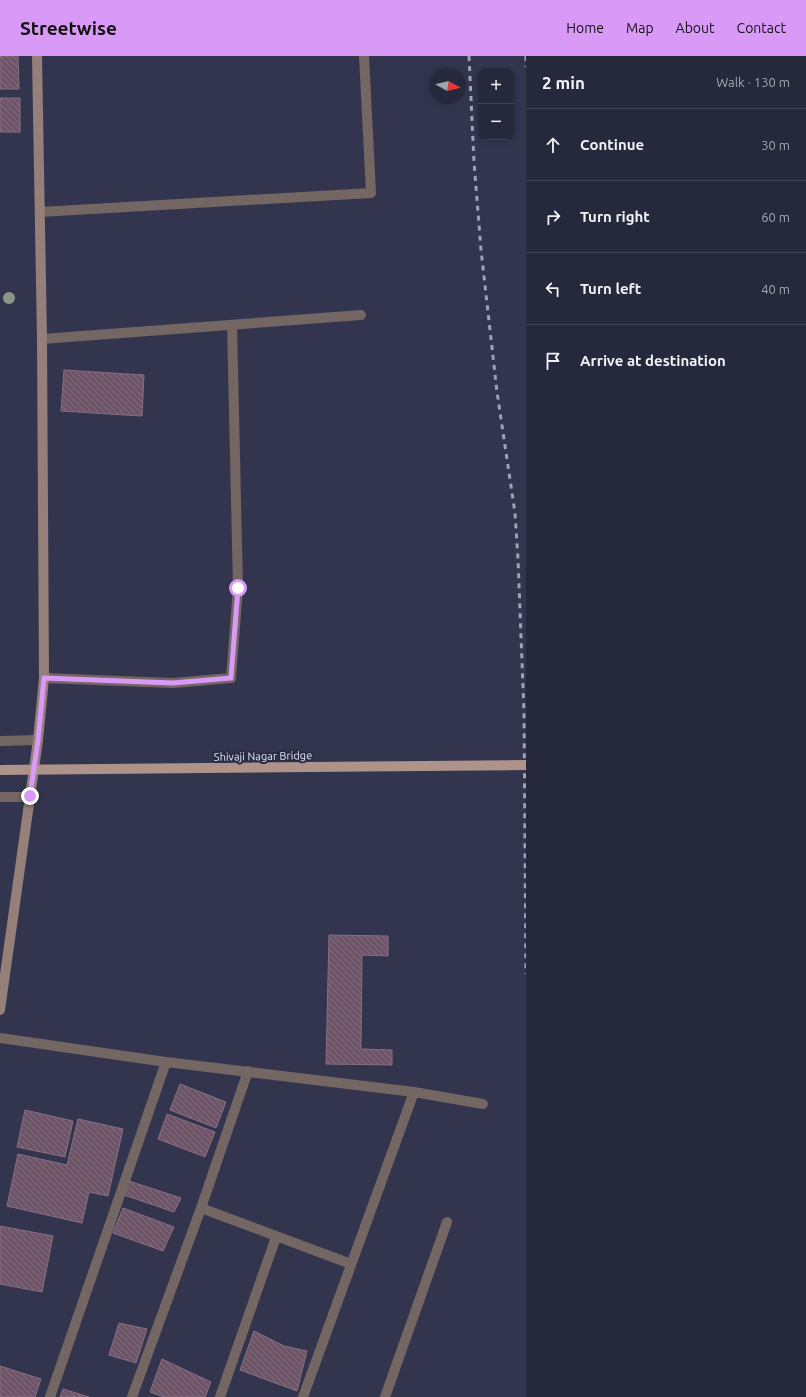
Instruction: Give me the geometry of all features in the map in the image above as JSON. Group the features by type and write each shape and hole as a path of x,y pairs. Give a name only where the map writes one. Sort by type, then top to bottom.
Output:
{"main road":[{"path":"0,1010 38,740 44,678 42,340 37,56"},
{"name":"Shivaji Nagar Bridge","path":"0,770 526,765"}],"street":[{"path":"40,212 370,193 364,56"},
{"path":"42,340 361,315"},
{"path":"44,678 173,683 231,678 238,588 232,325"},
{"path":"0,741 38,740"},
{"path":"0,797 30,796"},
{"path":"0,1038 166,1062 414,1092 483,1104"},
{"path":"50,1397 166,1062"},
{"path":"132,1397 201,1208 248,1071"},
{"path":"303,1397 414,1092"},
{"path":"201,1208 351,1264"},
{"path":"386,1397 447,1222"},
{"path":"220,1397 276,1237"}],"building":[{"path":"0,56 18,56 19,89 0,89"},
{"path":"0,98 20,98 20,132 0,132"},
{"path":"64,370 144,375 142,416 61,411"},
{"path":"329,935 388,936 388,956 362,955 361,1049 392,1050 392,1065 326,1064"},
{"path":"180,1084 226,1102 216,1128 170,1110"},
{"path":"25,1110 73,1121 65,1157 17,1147"},
{"path":"167,1114 215,1132 205,1157 158,1139"},
{"path":"78,1119 123,1129 108,1196 89,1192 82,1223 7,1206 18,1154 67,1165"},
{"path":"129,1181 181,1198 174,1212 124,1195"},
{"path":"123,1208 174,1227 163,1251 113,1233"},
{"path":"0,1226 53,1236 42,1292 0,1284"},
{"path":"119,1323 147,1329 136,1363 109,1355"},
{"path":"254,1331 284,1346 307,1351 297,1391 240,1370"},
{"path":"162,1359 211,1382 205,1397 164,1397 150,1392"},
{"path":"0,1366 41,1379 35,1397 0,1397"},
{"path":"63,1389 89,1397 60,1397"}],"railway":[{"path":"469,56 474,162 481,250 497,392 515,513 518,559 524,713 526,974"},
{"path":"526,56 526,67"}],"route":[{"path":"30,796 38,740 44,678 173,683 231,678 238,588"}]}
